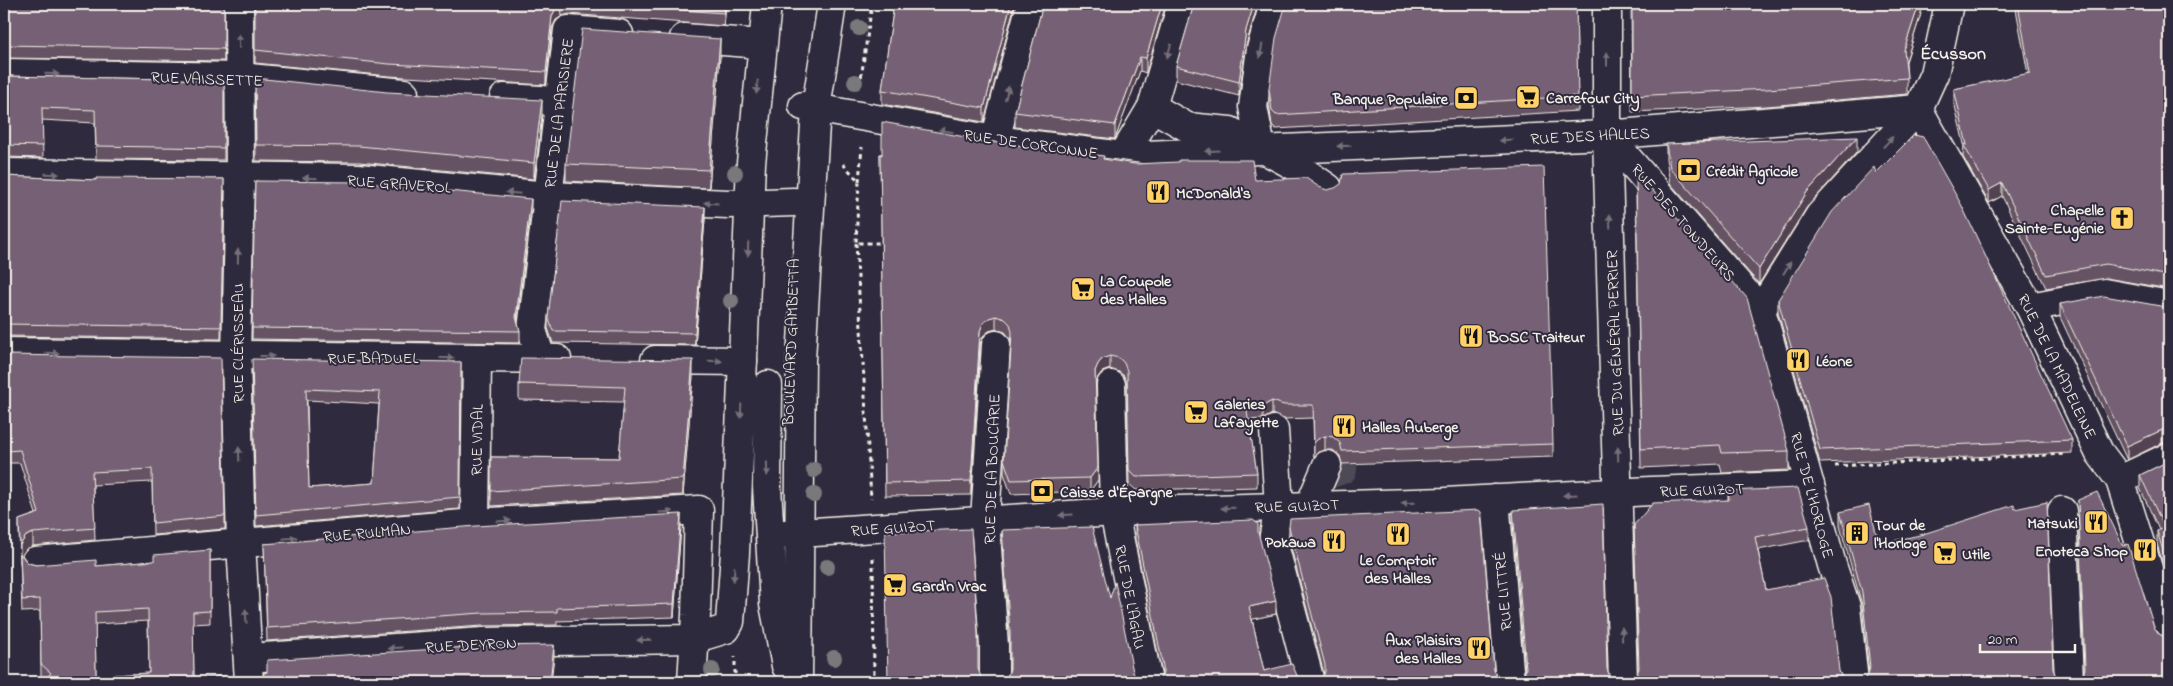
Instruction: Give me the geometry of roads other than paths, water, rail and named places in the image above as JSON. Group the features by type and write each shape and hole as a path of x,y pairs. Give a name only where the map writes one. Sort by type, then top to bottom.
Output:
{"street":[{"name":"RUE CLÉRISSEAU","path":"239,4 240,177 236,356 241,543 249,670"},
{"path":"692,682 693,640 726,629 730,622 735,553 754,115 767,4"},
{"name":"BOULEVARD GAMBETTA","path":"792,534 794,202 809,107 816,4"},
{"path":"792,681 792,534 802,359 809,107 832,4"},
{"path":"995,140 1031,4"},
{"path":"1123,156 1152,108 1182,4"},
{"path":"1261,148 1253,107 1261,49 1274,4"},
{"name":"RUE DU GÉNÉRAL PERRIER","path":"1607,4 1607,136 1624,682"},
{"path":"1761,310 1820,215 1918,109 1934,74 1949,4"},
{"name":"RUE DE LA PARISIERE","path":"541,358 532,330 568,30 762,44"},
{"name":"RUE VAISSETTE","path":"4,73 240,77 426,94"},
{"path":"483,97 559,101"},
{"name":"RUE DE CORCONNE","path":"809,107 995,140 1123,156 1261,148"},
{"path":"1152,108 1188,127 1230,131 1302,170 1328,188"},
{"name":"RUE DES HALLES","path":"1261,148 1607,136 1918,109"},
{"name":"RUE DE LA MADELEINE","path":"1918,109 2030,307 2099,452 2120,480 2169,635"},
{"name":"RUE DES TONDEURS","path":"1607,136 1761,310"},
{"name":"RUE GRAVEROL","path":"4,173 358,178 548,196 728,204 794,202"},
{"path":"2030,307 2104,293 2169,305"},
{"name":"RUE DE L'HORLOGE","path":"1761,310 1807,477 1846,607 1854,682"},
{"name":"RUE DE LA BOUCARIE","path":"994,682 994,646 986,520 996,345"},
{"name":"RUE BADUEL","path":"4,352 579,359"},
{"name":"RUE VIDAL","path":"475,522 477,358"},
{"path":"628,360 743,361"},
{"path":"768,385 767,487 774,604 792,681"},
{"name":"RUE DE L'AGAU","path":"1112,385 1114,512 1148,682"},
{"path":"1274,430 1278,506 1273,541 1310,682"},
{"path":"2120,480 2169,457"},
{"path":"1310,505 1328,465"},
{"name":"RUE GUIZOT","path":"792,534 1114,512 1495,499 1619,492 1807,477"},
{"name":"RUE LITTRÉ","path":"1495,499 1510,682"},
{"name":"RUE RULMAN","path":"35,561 475,522 699,510 696,615 693,640"},
{"path":"2062,511 2069,682"},
{"name":"RUE DEYRON","path":"249,670 483,642 693,640"}],"tunnel":[{"path":"1322,477 1343,470 1345,426"}],"place":[{"name":"Carrefour City","path":"1528,97"},
{"name":"Banque Populaire","path":"1466,98"},
{"name":"Crédit Agricole","path":"1689,170"},
{"name":"McDonald's","path":"1158,192"},
{"name":"Chapelle Sainte-Eugénie","path":"2122,218"},
{"name":"La Coupole des Halles","path":"1083,289"},
{"name":"BOSC Traiteur","path":"1471,336"},
{"name":"Léone","path":"1798,360"},
{"name":"Galeries Lafayette","path":"1196,412"},
{"name":"Halles Auberge","path":"1344,426"},
{"name":"Caisse d'Épargne","path":"1042,491"},
{"name":"Matsuki","path":"2096,522"},
{"name":"Tour de l'Horloge","path":"1857,533"},
{"name":"Le Comptoir des Halles","path":"1398,534"},
{"name":"Pokawa","path":"1334,541"},
{"name":"Enoteca Shop","path":"2145,550"},
{"name":"Utile","path":"1945,553"},
{"name":"Gard'n Vrac","path":"895,585"},
{"name":"Aux Plaisirs des Halles","path":"1479,648"}],"district":[{"name":"Écusson","path":"1953,53"}]}
